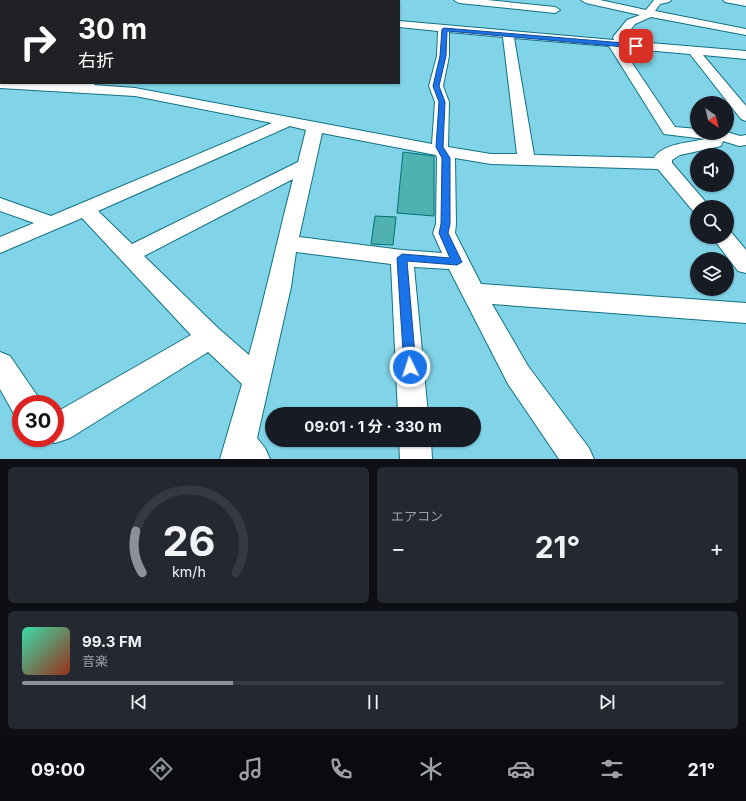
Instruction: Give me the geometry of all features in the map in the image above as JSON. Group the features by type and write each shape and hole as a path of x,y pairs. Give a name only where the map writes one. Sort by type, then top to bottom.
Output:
{"street":[{"path":"459,0 473,0 555,10"},
{"path":"586,0 746,32"},
{"path":"666,0 657,2 646,16 631,22 619,36 618,45 670,132 690,134"},
{"path":"728,0 746,3"},
{"path":"400,24 618,45 746,55"},
{"path":"444,29 443,56 436,86 442,102 440,147 446,158 446,224 444,233 473,293 518,375 578,459"},
{"path":"508,34 526,160"},
{"path":"693,50 746,116"},
{"path":"6,85 83,86 134,92 491,159 663,164"},
{"path":"0,246 289,121"},
{"path":"243,454 257,380 279,287 287,243 315,127"},
{"path":"734,132 746,128"},
{"path":"734,139 739,141 746,140"},
{"path":"694,200 663,164 663,158 674,151 718,142 720,140"},
{"path":"128,255 306,165"},
{"path":"0,204 40,218 50,224"},
{"path":"84,209 210,337 257,380"},
{"path":"287,243 402,258 457,262"},
{"path":"729,244 746,265"},
{"path":"402,258 413,407"},
{"path":"473,293 746,313"},
{"path":"64,424 210,337"},
{"path":"0,364 19,395"},
{"path":"415,447 416,459"}],"building":[{"path":"403,152 434,156 434,216 397,213"},
{"path":"375,216 396,217 393,245 371,244"}],"route":[{"path":"410,367 402,258 457,262 444,233 446,224 446,158 440,147 442,102 436,86 443,56 444,29 636,46"}]}
